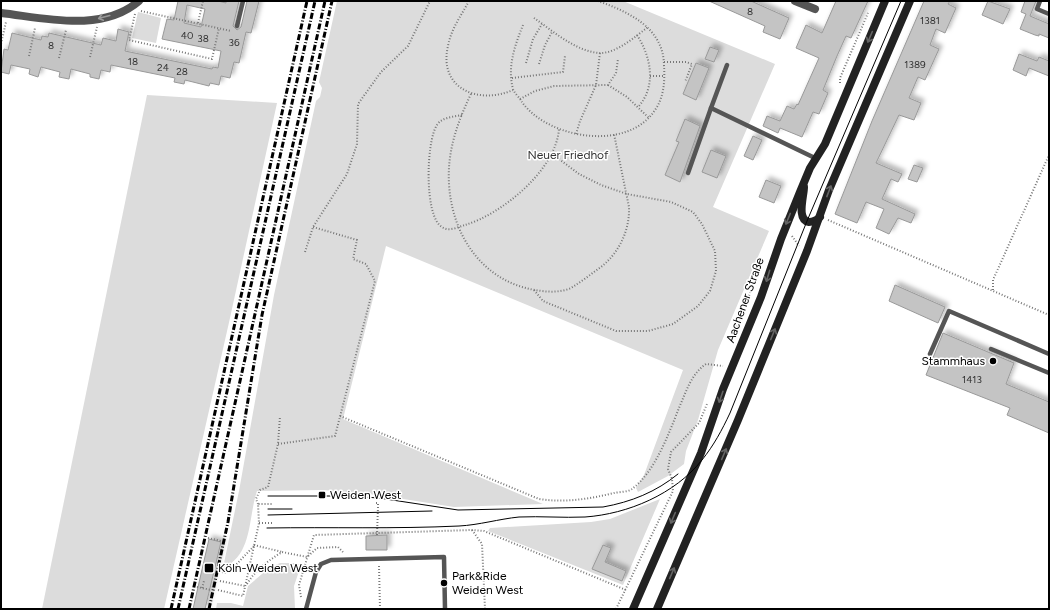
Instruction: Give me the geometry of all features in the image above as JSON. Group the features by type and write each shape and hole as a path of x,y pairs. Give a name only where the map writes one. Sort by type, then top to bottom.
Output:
{"main road":[{"name":"Aachener Straße","path":"633,609 701,453 732,368 762,297 781,239 805,180 825,144 885,1"},
{"path":"657,609 822,218 829,190 910,1"},
{"path":"805,180 801,211 802,218 811,222 822,218"}],"street":[{"path":"4,13 78,21 99,19 121,12 139,1"},
{"path":"795,1 815,10"}],"lane":[{"path":"237,26 243,1"},
{"path":"1040,1 1037,9 1049,14"},
{"path":"688,174 726,65"},
{"path":"711,108 816,158"},
{"path":"930,354 949,311 1049,354"},
{"path":"991,349 1049,373"},
{"path":"306,609 316,572 321,564 331,560 444,557 445,609"}],"path":[{"path":"198,24 203,1"},
{"path":"306,252 313,227 347,174 357,144 358,104 381,72 408,46 430,1"},
{"path":"469,1 454,28 448,46 446,58 452,78 460,87 471,94 489,97 502,96 514,90"},
{"path":"523,25 512,58 512,78 514,90 527,109 538,118 559,129 576,134 589,136 614,134 635,128 649,118 661,100 665,76 664,62 659,43 648,27 626,13 598,1"},
{"path":"219,28 212,59 129,40 136,10 198,24 219,28 236,32 237,26"},
{"path":"1,44 4,13"},
{"path":"29,56 38,17"},
{"path":"534,18 552,31 578,46 600,53 618,47 648,27"},
{"path":"90,57 99,19"},
{"path":"59,58 68,20"},
{"path":"526,63 533,39 542,24"},
{"path":"539,64 545,45 552,31"},
{"path":"637,35 647,52 650,76 647,94 638,107"},
{"path":"576,134 580,121 596,85 600,53"},
{"path":"512,78 563,72 565,56"},
{"path":"608,85 616,73 618,60"},
{"path":"664,62 686,62 692,64 684,82"},
{"path":"650,76 665,76"},
{"path":"520,99 535,91 554,86 608,85 619,91 649,118"},
{"path":"471,94 454,137 449,170 451,201 467,246 475,257 485,267 506,280 526,289 545,292 570,288 607,262 620,244 630,219 627,194 614,134"},
{"path":"462,115 443,119 437,124 430,147 428,167 429,191 438,224 445,229 459,227 494,212 518,195 538,175 558,140 559,129"},
{"path":"534,290 543,301 616,331 648,331 673,324 698,306 710,291 716,271 715,251 702,224 693,212 671,202 627,194 601,185 580,174 551,153"},
{"path":"993,290 993,280 1049,155"},
{"path":"822,218 1049,315"},
{"path":"278,444 335,436 375,281 366,264 353,259 357,240 313,227"},
{"path":"781,239 788,241 791,235 801,248 804,238 811,241"},
{"path":"733,336 759,272"},
{"path":"340,416 539,499 558,502 588,499 631,490 647,472 666,439 688,386 698,370 706,364 732,368"},
{"path":"719,373 722,366"},
{"path":"616,609 672,491 672,479 668,468 671,452 699,423 708,401"},
{"path":"218,590 243,596 259,523 258,504 256,499 260,490 268,487 278,444 280,416"},
{"path":"376,503 378,503 377,534"},
{"path":"258,504 272,504"},
{"path":"259,523 273,523"},
{"path":"299,603 301,598 299,585 314,535 472,530 484,531 626,590"},
{"path":"472,530 482,544 485,609"},
{"path":"208,538 221,541"},
{"path":"254,545 307,557"},
{"path":"222,572 226,573 230,571 254,545"},
{"path":"307,557 317,548 338,547 347,553"},
{"path":"245,586 253,573 263,564 282,552"},
{"path":"379,558 380,609"},
{"path":"220,580 245,586"},
{"path":"202,588 204,581"},
{"path":"198,587 211,590"}],"green space":[{"name":"Neuer Friedhof","path":"337,1 623,1 775,64 713,207 769,231 718,350 698,420 686,451 684,464 668,476 638,492 636,488 644,475 683,370 386,246 343,419 543,504 454,507 378,495 322,490 257,491 245,545 233,562 223,568 239,491 274,295 316,101 320,97 322,88 319,82"},
{"path":"138,12 161,18 156,43 132,38"},
{"path":"147,95 277,103 164,609 42,609"},
{"path":"660,499 623,585 488,531 490,528 591,522 610,519"},
{"path":"280,563 294,563 301,565 294,586 295,609 216,609 217,603 231,603 243,606 248,586 269,568"}],"building":[{"path":"178,1 218,1 226,3 226,1 239,1 233,26 237,30 241,27 247,1 259,1 251,33 246,32 239,63 234,62 230,78 221,76 219,85 210,83 209,86 185,80 184,84 174,82 175,78 111,65 110,72 101,70 99,79 90,77 90,74 71,69 69,79 59,77 60,72 41,67 38,77 29,74 30,69 11,65 9,74 1,72 4,49 8,50 12,33 41,40 42,36 48,37 49,33 101,45 103,38 116,41 118,29 129,32 125,51 212,69 213,67 218,68 221,51 162,39 167,19 174,20","holes":["187,5 205,9 201,27 184,23"]},
{"path":"709,1 751,1 789,18 780,39 763,32 765,26"},
{"path":"836,1 868,1 851,38 846,36 837,56 823,90 828,93 819,114 813,112 802,137 780,128 778,133 763,126 767,116 780,121 787,106 794,109 797,104 798,105 819,58 796,48 806,25 822,33"},
{"path":"924,1 950,1 948,4 956,8 945,33 936,29 930,45 939,49 925,80 918,77 909,98 921,103 914,120 899,115 876,163 902,174 898,182 891,179 882,199 915,214 911,223 898,218 889,234 876,228 884,209 866,202 857,223 835,214 872,121"},
{"path":"988,1 1010,9 1003,24 982,15"},
{"path":"1025,1 1036,1 1030,16 1049,24 1049,38 1039,34 1039,36 1035,35 1020,29 1026,14 1021,12"},
{"path":"710,47 719,50 714,62 705,59"},
{"path":"1019,54 1037,61 1039,57 1049,61 1049,76 1029,68 1026,76 1013,70"},
{"path":"696,63 709,68 696,100 683,94"},
{"path":"685,119 700,126 680,182 665,175 679,142 676,141"},
{"path":"753,136 762,140 753,160 744,156"},
{"path":"711,150 726,156 717,178 702,172"},
{"path":"914,165 923,168 917,182 908,179"},
{"path":"766,180 781,186 774,203 759,197"},
{"path":"895,285 945,307 938,323 889,301"},
{"path":"943,333 1014,363 1006,384 1049,402 1049,433 1007,415 1010,408 926,375"},
{"path":"387,535 387,550 366,550 366,536"},
{"path":"209,539 221,542 205,609 193,609"},
{"path":"603,545 611,548 605,562 626,571 622,581 592,569"}],"tram line":[{"path":"267,528 435,527 466,525 519,517 585,517 618,512 634,507 650,500 678,483 702,460 718,437 730,413 807,221 901,1"},
{"path":"268,496 347,496 379,498 458,510 603,507 643,495 661,486 678,474"},
{"path":"268,509 292,509"},
{"path":"268,515 432,511"}],"railway":[{"path":"171,609 307,1"},
{"path":"178,609 315,1"},
{"path":"189,609 325,1"},
{"path":"209,609 228,522 262,315 332,1"}],"place":[{"name":"Stammhaus","path":"993,361"},
{"name":"Weiden West","path":"322,495"},
{"name":"Köln-Weiden West","path":"209,568"},
{"name":"Park&Ride Weiden West","path":"444,583"}]}
